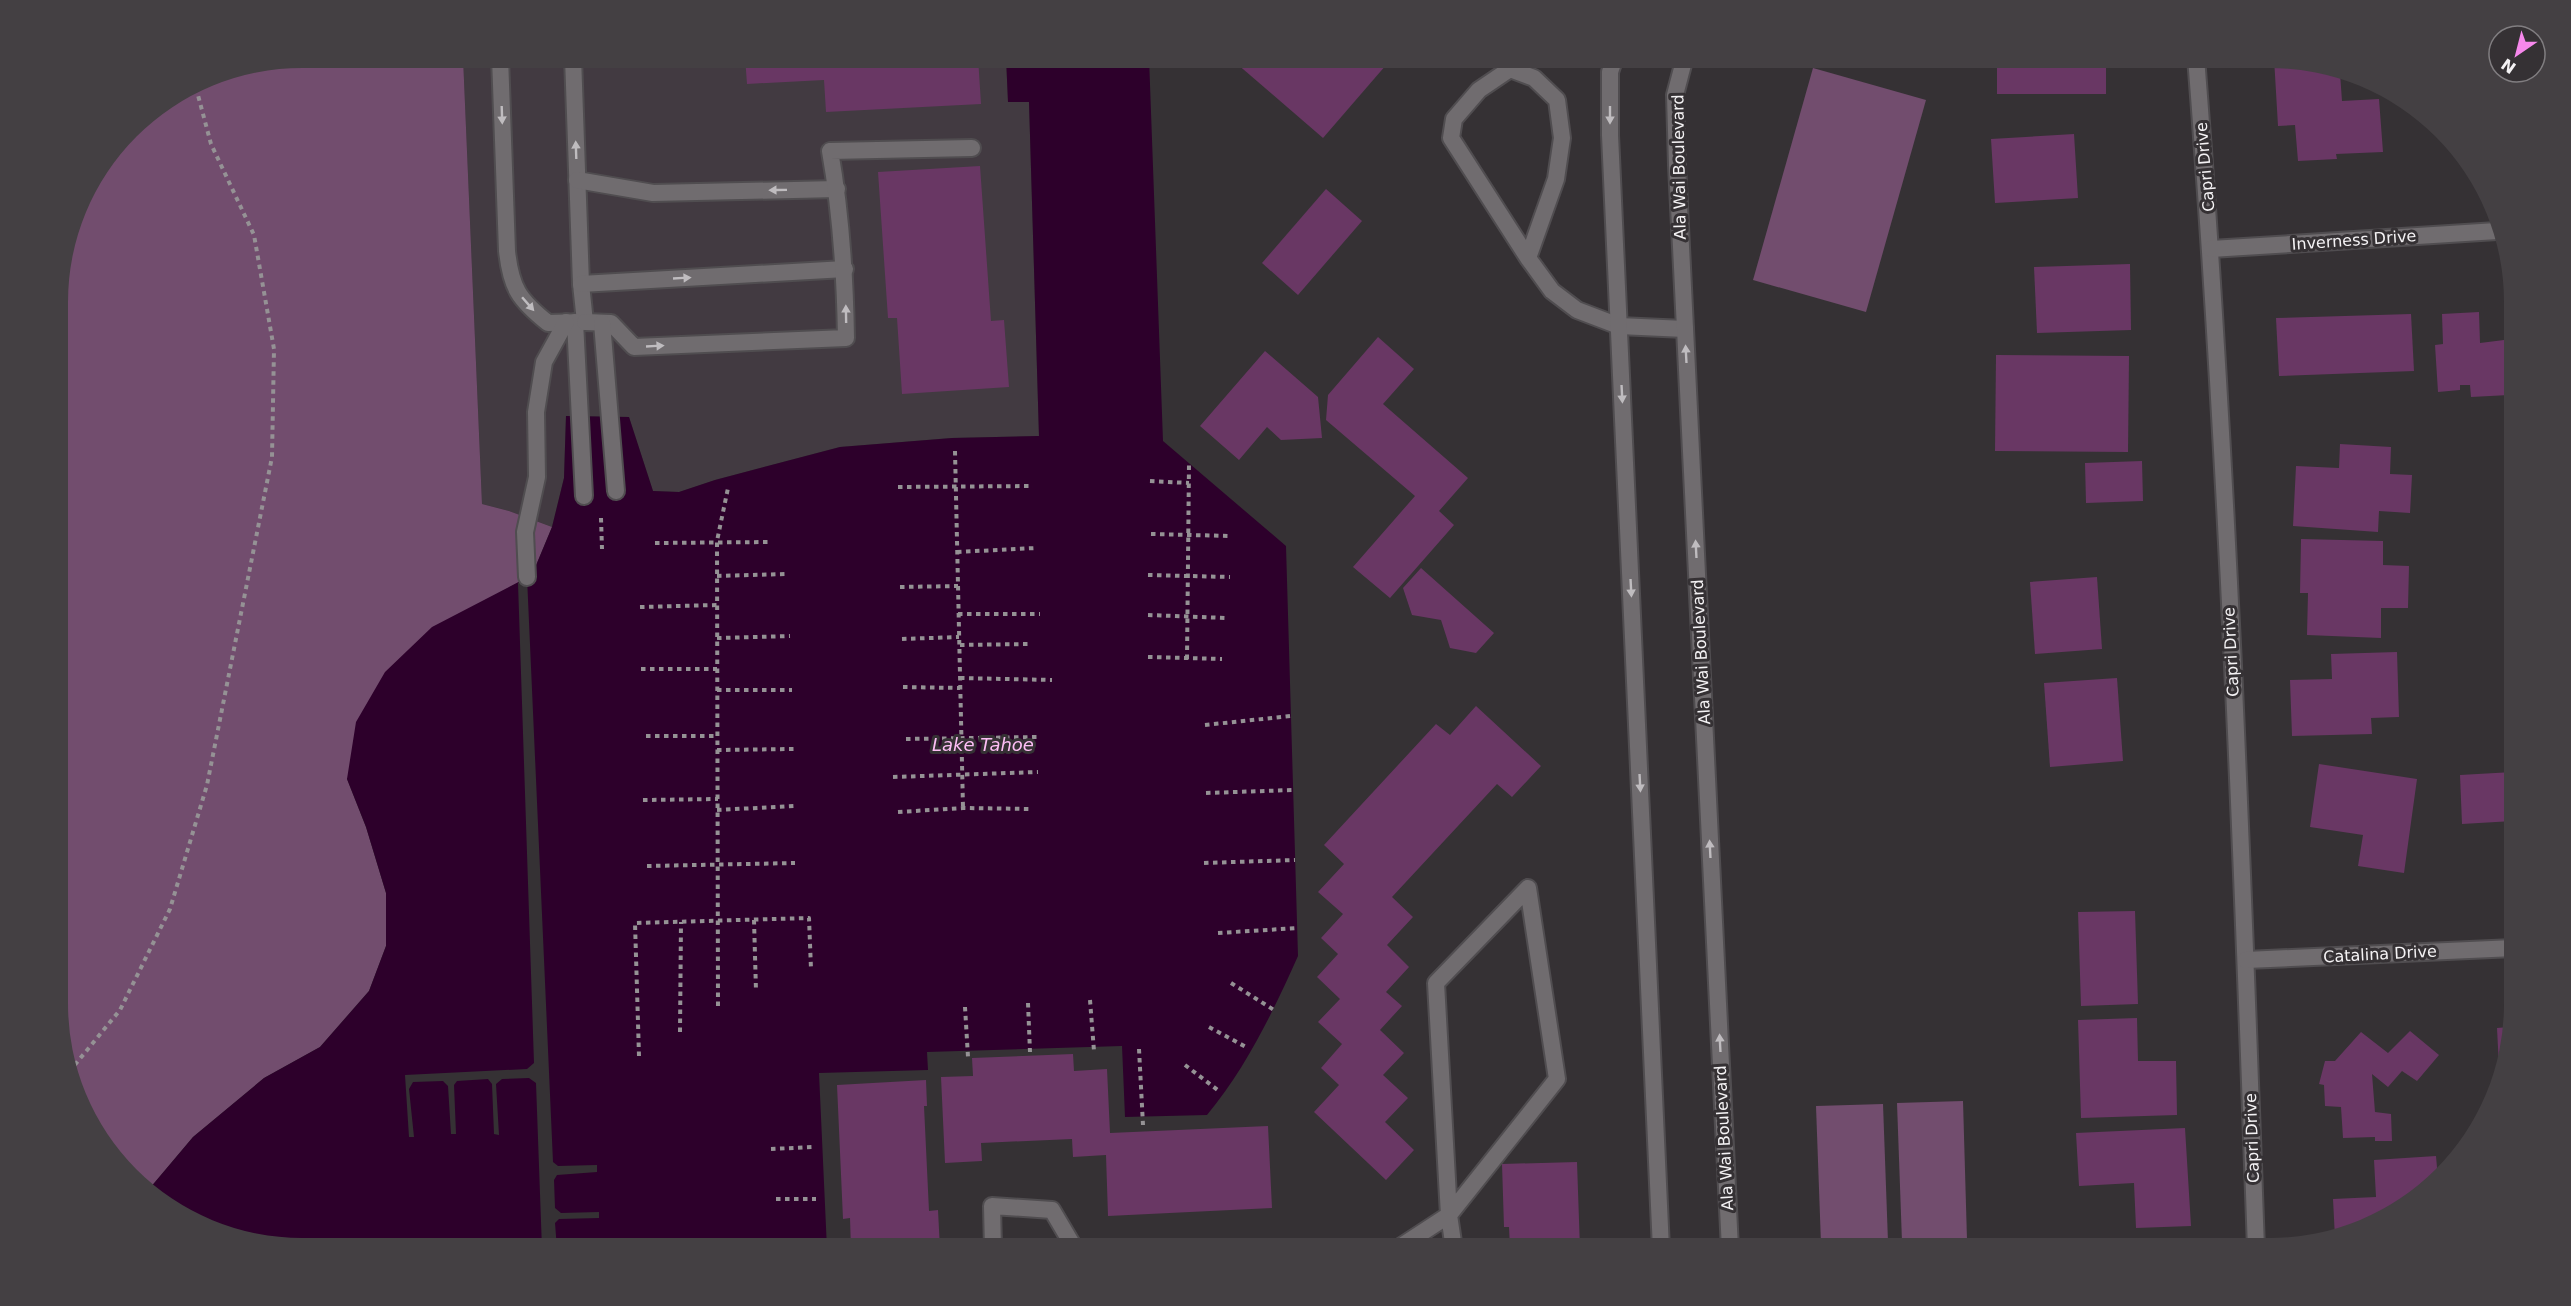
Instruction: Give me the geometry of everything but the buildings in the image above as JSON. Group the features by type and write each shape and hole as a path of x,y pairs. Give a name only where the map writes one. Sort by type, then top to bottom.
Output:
{"street":[{"path":"500,68 510,278 527,306 548,323 611,323 634,347 846,338 845,269 837,189 830,151 972,148"},
{"path":"573,68 582,322 584,496"},
{"path":"1611,68 1610,135 1660,1238"},
{"name":"Ala Wai Boulevard","path":"1682,68 1675,95 1729,1238"},
{"name":"Capri Drive","path":"2197,68 2211,249 2246,960 2256,1238"},
{"path":"1528,258 1556,179 1562,138 1557,100 1534,78 1510,69 1479,90 1454,118 1451,138 1528,258 1552,291 1577,310 1619,326 1685,329"},
{"path":"577,180 653,193 837,189"},
{"name":"Inverness Drive","path":"2211,249 2493,231"},
{"path":"581,284 845,269"},
{"path":"582,322 616,491"},
{"path":"527,577 525,532 537,477 536,412 544,362 582,322"},
{"path":"1414,1238 1449,1215 1557,1079 1528,888 1436,982 1449,1215 1452,1238"},
{"name":"Catalina Drive","path":"2246,960 2504,948"},
{"path":"993,1238 992,1206 1052,1210 1069,1238"}],"path":[{"path":"75,1065 120,1010 170,909 207,785 272,457 274,349 254,235 211,144 197,92"},
{"path":"955,451 963,808"},
{"path":"1187,659 1189,464"},
{"path":"1150,481 1189,483"},
{"path":"898,487 1033,486"},
{"path":"718,1006 717,541 728,488"},
{"path":"1150,534 1230,536"},
{"path":"655,543 769,542"},
{"path":"957,552 1036,548"},
{"path":"717,576 785,574"},
{"path":"1148,575 1188,574 1230,577"},
{"path":"900,587 958,586"},
{"path":"640,607 717,605"},
{"path":"958,614 1040,614"},
{"path":"1148,615 1227,618"},
{"path":"717,638 790,636"},
{"path":"902,639 959,637"},
{"path":"960,645 1028,644"},
{"path":"1148,657 1222,659"},
{"path":"641,669 717,669"},
{"path":"960,678 1052,680"},
{"path":"903,687 960,688"},
{"path":"717,690 792,690"},
{"path":"1205,725 1291,716"},
{"path":"646,736 717,736"},
{"path":"906,739 1037,737"},
{"path":"717,750 794,749"},
{"path":"893,777 1038,772"},
{"path":"1206,793 1293,790"},
{"path":"644,800 718,799"},
{"path":"717,810 795,806"},
{"path":"898,812 963,808 1032,809"},
{"path":"1204,862 1295,860"},
{"path":"647,866 795,863"},
{"path":"639,1056 635,923 809,918 811,969"},
{"path":"754,920 756,991"},
{"path":"680,1032 681,921"},
{"path":"1218,933 1298,928"},
{"path":"1231,983 1274,1010"},
{"path":"1090,1000 1095,1051"},
{"path":"1028,1003 1030,1052"},
{"path":"965,1007 968,1057"},
{"path":"1209,1027 1246,1047"},
{"path":"1139,1049 1143,1125"},
{"path":"1185,1065 1219,1091"},
{"path":"771,1149 814,1147"},
{"path":"776,1199 816,1199"}],"shaded area":[{"path":"286,68 463,68 482,504 552,527 532,575 488,599 347,779 366,827 386,893 386,946 369,991 320,1047 264,1078 193,1137 153,1185 136,1170 107,1134 85,1094 75,1065 68,1020 68,286 75,241 85,212 99,185 126,147 159,116 212,85 241,75"},
{"path":"463,68 1006,68 1008,101 1029,101 1039,436 952,438 840,447 715,480 679,492 653,491 629,417 566,416 564,478 552,527 482,504"},
{"path":"1813,68 1926,100 1866,312 1753,280"},
{"path":"1963,1101 1967,1238 1902,1238 1897,1103"},
{"path":"1883,1104 1888,1238 1821,1238 1816,1106"}],"water":[{"name":"Lake Tahoe","path":"1006,68 1149,68 1163,441 1286,546 1298,956 1269,1019 1234,1078 1207,1115 1125,1117 1122,1046 927,1052 928,1070 819,1073 826,1238 286,1238 241,1231 212,1221 159,1190 153,1185 193,1137 264,1078 320,1047 369,991 386,946 386,893 366,827 347,779 356,722 385,672 432,627 532,575 552,527 564,478 566,416 629,417 653,491 679,492 715,480 840,447 952,438 1039,436 1029,102 1008,102"}],"pier":[{"path":"527,577 553,1162 558,1166 597,1165 597,1172 557,1175 554,1180 555,1208 561,1213 599,1212 599,1218 559,1219 555,1223 556,1238 542,1238 536,1083 529,1078 502,1079 496,1084 499,1135 494,1134 492,1084 488,1079 457,1081 454,1085 456,1134 451,1134 448,1086 443,1081 413,1082 409,1089 414,1137 409,1137 405,1075 527,1069 534,1063 518,583"}]}
